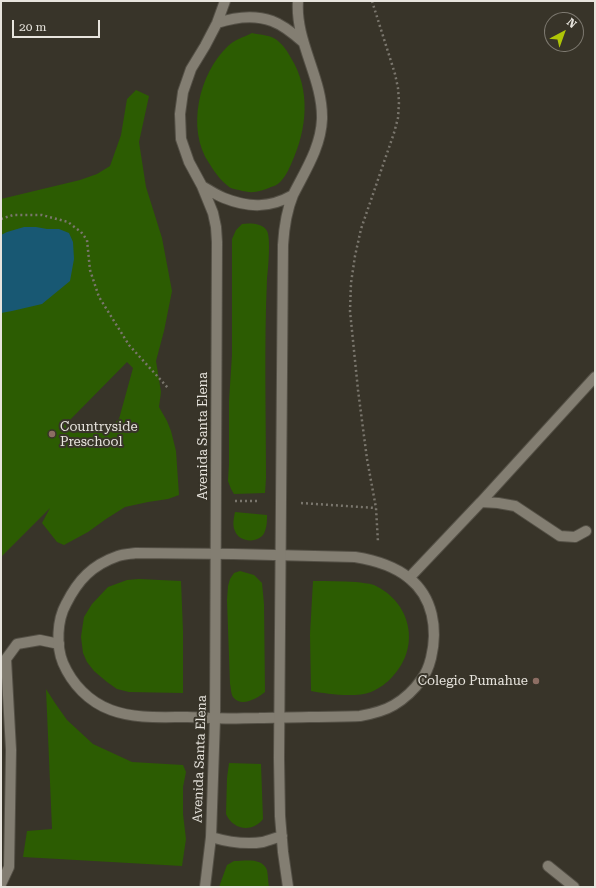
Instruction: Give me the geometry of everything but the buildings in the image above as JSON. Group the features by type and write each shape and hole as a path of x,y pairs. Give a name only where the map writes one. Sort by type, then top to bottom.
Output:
{"street":[{"name":"Avenida Santa Elena","path":"205,887 211,837 215,718 217,242 213,214 202,186 189,162 181,139 180,114 183,92 191,69 217,23 226,1"},
{"path":"288,887 280,816 279,717 283,246 286,213 318,143 322,120 322,108 318,86 303,42 298,1"},
{"path":"217,23 230,18 243,16 256,17 272,21 289,30 303,42"},
{"path":"202,186 222,198 250,206 264,206 285,200 293,195"},
{"path":"409,578 482,502 595,377"},
{"path":"482,502 515,506 560,536 575,537 586,531"},
{"path":"136,553 280,555 355,557 367,559 395,568 409,578 420,590 429,605 435,634 434,649 430,665 422,680 409,694 394,705 377,712 360,716 215,718 138,715 124,714 110,710 94,701 75,684 67,673 59,644 61,618 65,606 74,589 86,574 102,563 119,556 136,553"},
{"path":"1,884 9,867 11,750 6,659 17,644 40,640 59,644"},
{"path":"211,837 227,842 244,843 263,842 282,836"},
{"path":"548,866 574,887"}],"path":[{"path":"372,1 395,74 399,102 398,118 361,229 351,283 350,312 367,459 376,508 379,562"},
{"path":"1,219 13,215 42,215 68,222 81,232 87,240 90,270 99,297 129,345 168,388"},
{"path":"216,500 376,508"}],"green space":[{"path":"252,33 269,36 275,39 282,44 287,51 302,83 305,110 301,136 292,162 285,176 278,184 255,192 230,188 222,181 209,163 202,149 198,134 197,118 203,86 218,57 230,44"},
{"path":"136,90 149,96 139,142 146,187 162,238 172,291 156,361 161,392 159,407 171,431 176,451 179,495 168,499 125,507 88,532 64,545 57,542 42,523 50,508 1,557 1,199 80,180 97,174 110,166 121,135 127,99","holes":["127,362 133,368 119,419 103,434 99,429 73,433 65,425"]},
{"path":"242,224 262,226 267,231 269,240 265,378 266,478 265,493 234,494 228,481 229,401 232,355 232,239 236,230"},
{"path":"235,512 267,515 266,527 263,535 255,540 245,540 237,535 234,526"},
{"path":"240,571 254,575 262,583 264,604 265,692 254,699 245,702 240,702 233,697 230,684 227,600 228,586 234,573"},
{"path":"139,579 181,581 183,693 129,692 117,689 94,671 87,662 83,653 81,637 84,617 92,604 108,587 127,580"},
{"path":"313,581 356,582 374,585 387,593 397,602 404,613 408,626 409,639 407,652 402,664 393,676 380,687 371,692 357,695 311,691 310,634"},
{"path":"46,689 67,720 93,744 132,762 183,765 186,772 183,787 183,814 186,839 182,866 23,857 27,831 52,829"},
{"path":"229,763 261,764 263,819 254,826 243,828 233,824 226,814"},
{"path":"248,860 261,863 267,870 269,887 219,887 227,865 234,861"}],"water":[{"path":"24,227 59,229 69,233 73,242 74,259 70,281 42,304 1,313 1,235"}],"place":[{"name":"Countryside Preschool","path":"52,434"},
{"name":"Colegio Pumahue","path":"536,681"}]}
